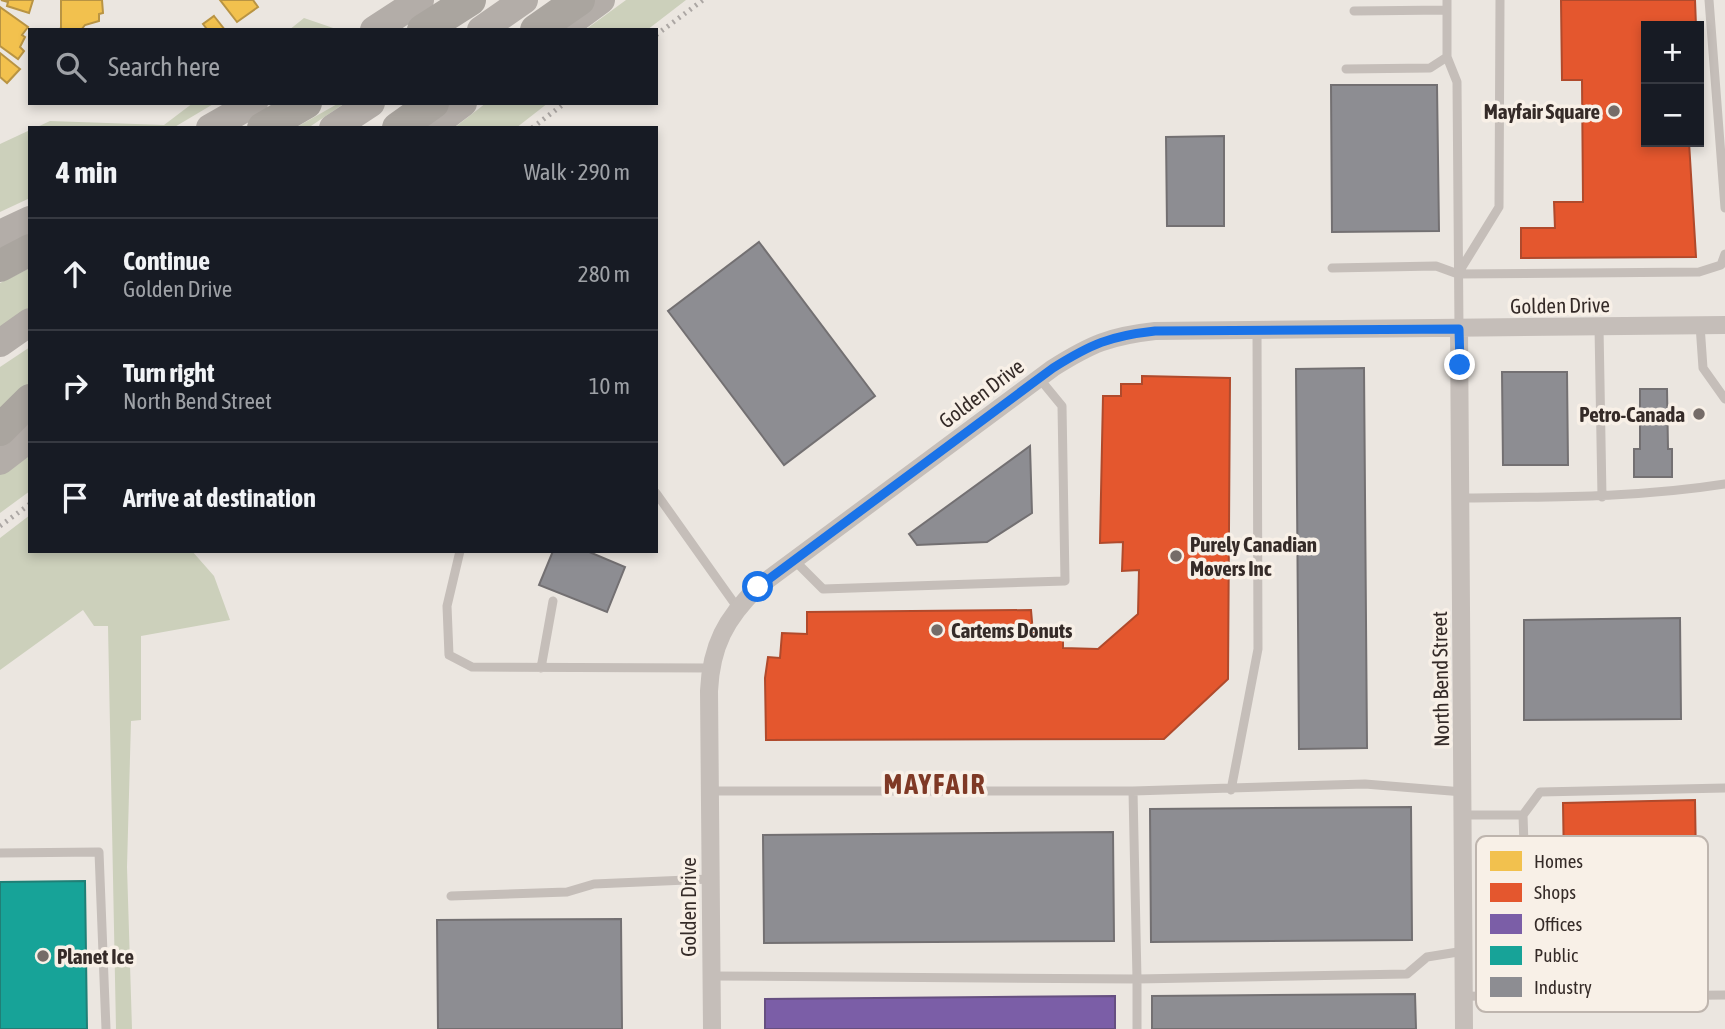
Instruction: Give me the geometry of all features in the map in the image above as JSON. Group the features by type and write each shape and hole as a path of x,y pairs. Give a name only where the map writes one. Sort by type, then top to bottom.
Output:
{"highway":[{"path":"426,28 470,0"},
{"path":"513,28 551,0"},
{"path":"539,28 579,0"},
{"path":"266,126 303,105"},
{"path":"379,126 406,105"},
{"path":"401,126 430,105"},
{"path":"0,266 28,251"},
{"path":"0,430 28,402"}],"main road":[{"path":"377,28 420,0"},
{"path":"484,28 524,0"},
{"path":"564,28 601,0"},
{"path":"214,126 250,105"},
{"path":"336,126 368,105"},
{"path":"433,126 460,105"},
{"path":"0,234 28,221"},
{"path":"0,343 28,323"},
{"path":"0,461 28,440"}],"street":[{"name":"Golden Drive","path":"712,1029 710,668 723,631 737,607 758,587 1039,378 1084,348 1118,335 1155,331 1725,324"},
{"name":"North Bend Street","path":"1459,329 1464,1029"}],"lane":[{"path":"1458,274 1499,207 1500,0"},
{"path":"1709,0 1725,208"},
{"path":"1354,11 1447,5 1447,57 1457,82 1459,329"},
{"path":"1346,69 1430,68 1447,57"},
{"path":"1332,268 1436,266 1458,274 1699,272 1721,265 1725,254"},
{"path":"1700,325 1703,368 1725,400"},
{"path":"1599,327 1602,497"},
{"path":"1231,790 1258,649 1257,331"},
{"path":"795,561 823,589 1065,581 1062,406 1039,378"},
{"path":"1461,498 1602,497 1681,491 1725,484"},
{"path":"658,496 737,607"},
{"path":"460,553 447,606 449,655 472,667 710,668"},
{"path":"541,668 553,601"},
{"path":"710,791 1231,790 1366,784 1464,792"},
{"path":"1524,836 1523,815 1540,792 1725,788"},
{"path":"1133,791 1137,1029"},
{"path":"1464,815 1523,815"},
{"path":"0,853 99,852 106,1029"},
{"path":"451,896 567,891 593,884 710,879"},
{"path":"711,976 1136,979 1407,974 1427,957 1464,951"},
{"path":"1464,996 1476,996"}],"green space":[{"path":"626,0 686,0 650,28 588,28"},
{"path":"304,18 333,28 292,28"},
{"path":"190,105 212,105 176,126 39,126 50,121 164,125"},
{"path":"335,105 342,105 311,126 299,126"},
{"path":"483,105 545,105 519,126 457,126"},
{"path":"28,131 28,199 0,212 0,144"},
{"path":"28,269 28,309 0,329 0,283"},
{"path":"28,348 28,424 0,445 0,367"},
{"path":"28,452 28,492 0,513 0,473"},
{"path":"28,517 28,553 194,553 214,576 230,620 141,636 141,720 131,721 127,867 132,1029 116,1029 108,626 94,626 83,610 0,670 0,538"}],"building: Homes":[{"path":"1,0 33,0 29,13 7,6 8,2"},
{"path":"61,0 102,0 103,13 99,14 99,21 83,28 61,28"},
{"path":"220,0 253,0 258,7 237,22"},
{"path":"0,7 28,27 22,35 25,37 20,47 24,51 18,59 0,46"},
{"path":"214,16 223,28 206,28 203,24"},
{"path":"0,53 20,69 7,83 0,77"}],"building: Shops":[{"name":"Mayfair Square","path":"1561,0 1695,0 1696,21 1641,21 1641,147 1689,147 1696,257 1521,258 1521,228 1555,228 1554,202 1583,202 1582,80 1562,80"},
{"name":"Purely Canadian Movers Inc","path":"1142,376 1230,378 1228,679 1164,739 766,740 765,678 768,657 780,658 782,633 807,634 807,612 1031,610 1033,633 1063,634 1063,648 1098,649 1138,614 1139,570 1122,571 1123,542 1100,543 1103,396 1121,396 1121,384 1142,384"},
{"path":"1695,800 1696,836 1564,836 1563,803"}],"building: Offices":[{"path":"1115,996 1115,1029 765,1029 765,999"}],"building: Public":[{"name":"Planet Ice","path":"85,881 87,1029 0,1029 0,882"}],"building: Industry":[{"path":"1331,85 1437,85 1439,231 1332,232"},
{"path":"1224,136 1224,226 1167,226 1166,137"},
{"path":"759,242 875,396 784,465 668,311"},
{"path":"1364,368 1367,748 1299,749 1296,369"},
{"path":"1502,372 1567,372 1568,465 1503,465"},
{"path":"1640,389 1667,389 1668,449 1672,449 1672,477 1634,477 1634,449 1640,449"},
{"path":"1030,446 1032,513 987,542 917,545 909,534"},
{"path":"552,553 592,553 625,567 607,612 539,585"},
{"path":"1680,618 1681,719 1524,720 1524,620"},
{"path":"1411,807 1412,940 1151,942 1150,809"},
{"path":"1113,832 1114,941 764,943 763,835"},
{"path":"621,919 622,1029 438,1029 437,920"},
{"path":"1415,994 1416,1029 1152,1029 1152,996"}],"railway":[{"path":"658,34 703,0"},
{"path":"535,126 562,105"},
{"path":"0,526 28,505"}],"place":[{"name":"Mayfair Square","path":"1614,111"},
{"name":"Petro-Canada","path":"1699,414"},
{"name":"Purely Canadian Movers Inc","path":"1176,556"},
{"name":"Cartems Donuts","path":"937,630"},
{"name":"Planet Ice","path":"43,956"}],"district":[{"name":"MAYFAIR","path":"935,784"}],"route":[{"path":"758,587 1053,368 1091,345 1118,335 1155,331 1459,329 1460,365"}]}
